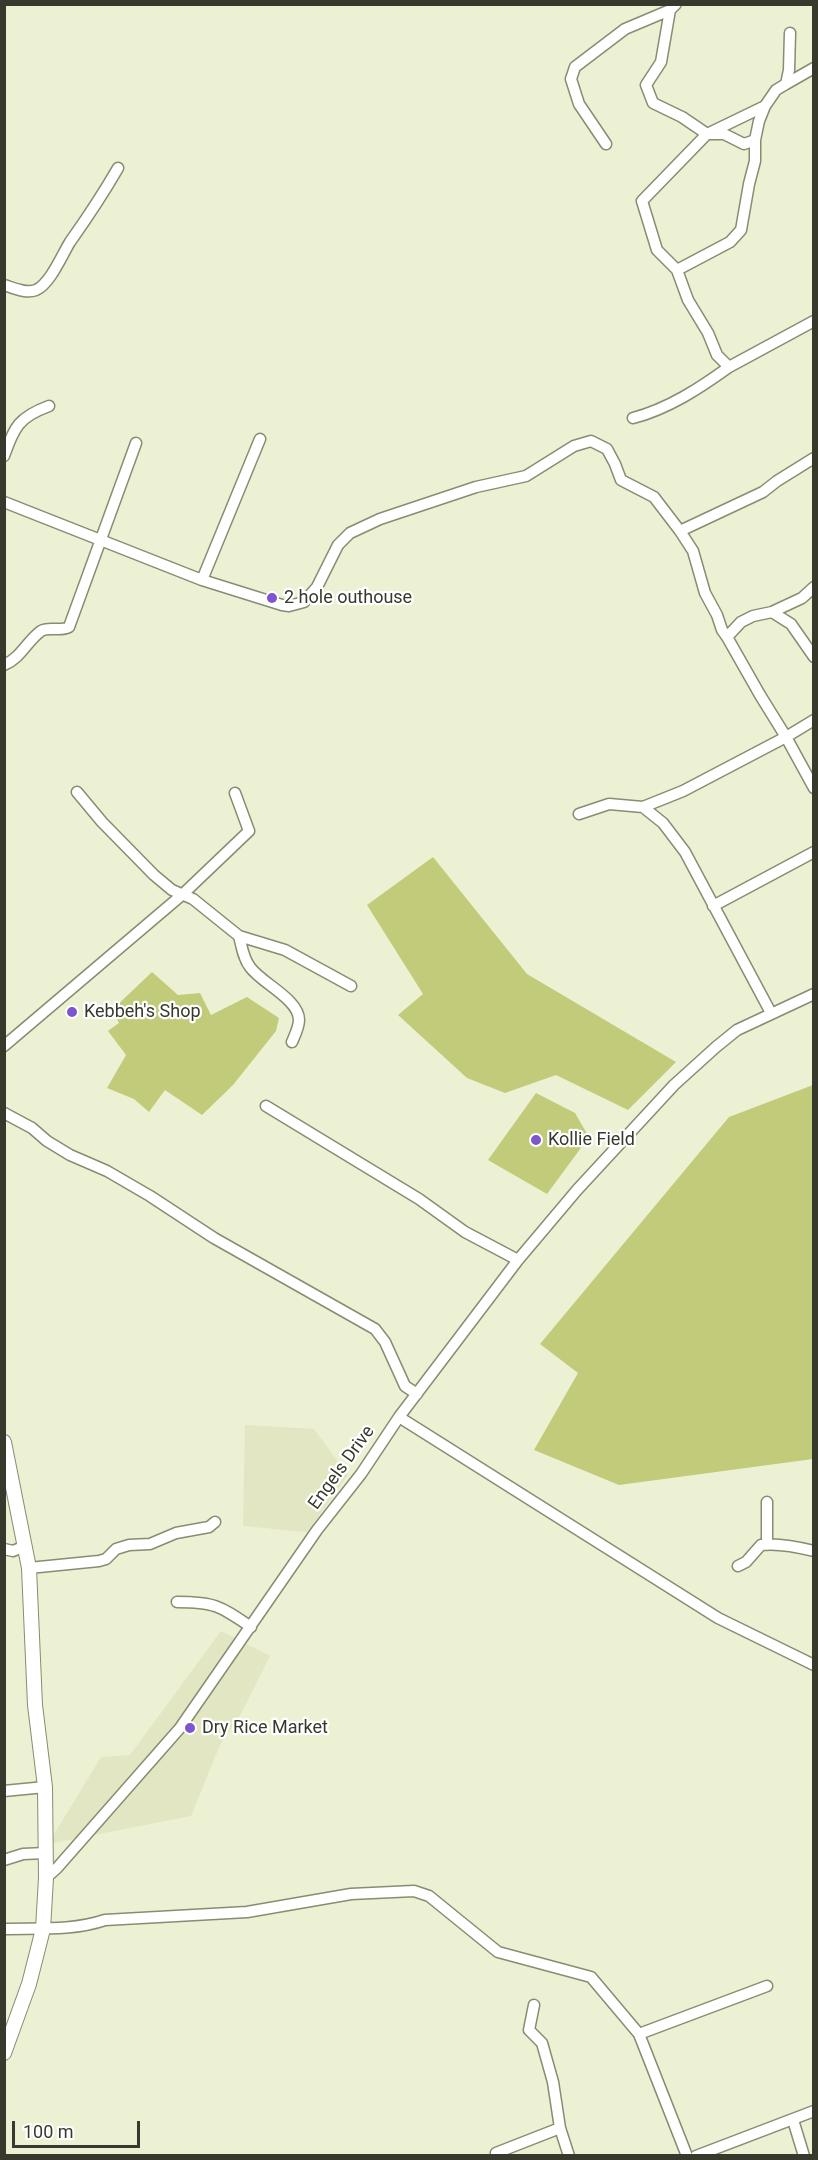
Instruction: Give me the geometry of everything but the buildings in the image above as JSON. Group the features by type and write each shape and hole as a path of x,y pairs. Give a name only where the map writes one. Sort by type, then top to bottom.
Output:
{"main road":[{"path":"4,1442 29,1568 35,1705 45,1787 46,1878 44,1929 30,1984 4,2053"}],"street":[{"path":"673,7 661,62 646,86 653,103 682,117 707,134 724,134 744,144 755,140"},
{"path":"606,144 579,104 571,79 575,67 625,29 673,7"},
{"path":"786,84 789,70 790,33"},
{"path":"677,270 730,242 741,230 748,184 755,160 755,140 765,106 776,90 813,68"},
{"path":"729,367 717,355 708,333 688,300 677,270 657,250 642,201 707,134 765,106"},
{"path":"4,285 29,292 38,289 46,282 70,242 94,210 118,168"},
{"path":"633,418 655,412 708,382 729,367 813,321"},
{"path":"4,456 12,432 30,413 49,406"},
{"path":"202,580 260,440"},
{"path":"4,502 202,580 282,605 304,602 317,587 338,545 350,533 380,519 476,486 526,476 574,446 591,441 607,449 621,480 654,497 693,551 705,593 722,630 786,737 813,788"},
{"path":"4,665 14,661 39,633 46,629 64,630 69,627 136,443"},
{"path":"680,531 763,492 813,458"},
{"path":"727,637 741,622 753,616 772,612 802,598 813,587"},
{"path":"772,612 791,624 813,657"},
{"path":"579,814 609,804 643,807 683,791 786,737 813,720"},
{"path":"77,792 102,822 172,890 193,899 240,936 285,950 351,986"},
{"path":"4,1046 183,894 249,831 235,793"},
{"path":"643,807 663,823 685,852 771,1013 813,994"},
{"path":"713,906 813,852"},
{"path":"240,936 243,954 250,967 286,998 299,1014 300,1023 292,1042"},
{"name":"Engels Drive","path":"46,1878 63,1862 180,1728 317,1530 361,1474 399,1417 518,1260 577,1190 674,1085 737,1030 771,1013"},
{"path":"266,1106 419,1199 465,1232 518,1260"},
{"path":"4,1113 32,1128 46,1141 70,1155 150,1196 214,1238 375,1329 385,1342 405,1386 417,1394"},
{"path":"399,1417 718,1618 813,1665"},
{"path":"767,1502 767,1544"},
{"path":"29,1568 99,1561 106,1559 116,1549 129,1545 150,1544 176,1533 209,1527 215,1522"},
{"path":"738,1566 746,1562 761,1545 781,1547 791,1545 813,1551"},
{"path":"4,1549 12,1551 25,1546"},
{"path":"177,1602 203,1602 222,1608 251,1628"},
{"path":"4,1791 45,1787"},
{"path":"4,1860 23,1854 45,1853"},
{"path":"4,1929 84,1927 105,1920 247,1912 351,1894 414,1892 429,1896 498,1952 591,1977 639,2034 687,2156"},
{"path":"639,2034 767,1986"},
{"path":"534,2005 529,2030 542,2043 553,2082 560,2128 569,2156"},
{"path":"696,2156 813,2111"},
{"path":"792,2120 804,2156"},
{"path":"496,2153 560,2128"}],"shaded area":[{"path":"245,1425 314,1429 348,1475 307,1532 243,1526"},
{"name":"Dry Rice Market","path":"221,1631 270,1656 242,1712 220,1745 191,1816 48,1844 101,1757 130,1755"}],"green space":[{"path":"433,857 527,974 676,1062 628,1110 556,1075 505,1093 467,1078 398,1015 423,994 367,905"},
{"path":"152,972 178,995 200,993 211,1015 247,997 279,1018 276,1031 233,1085 202,1115 165,1090 149,1112 134,1099 107,1088 126,1055 108,1031 119,1023 112,1010"},
{"path":"813,1085 813,1459 619,1485 534,1450 578,1373 540,1344 729,1117"},
{"path":"536,1093 575,1113 589,1137 547,1194 488,1160"}],"place":[{"name":"2 hole outhouse","path":"272,598"},
{"name":"Kebbeh's Shop","path":"72,1012"},
{"name":"Kollie Field","path":"536,1140"},
{"name":"Dry Rice Market","path":"190,1728"}]}
